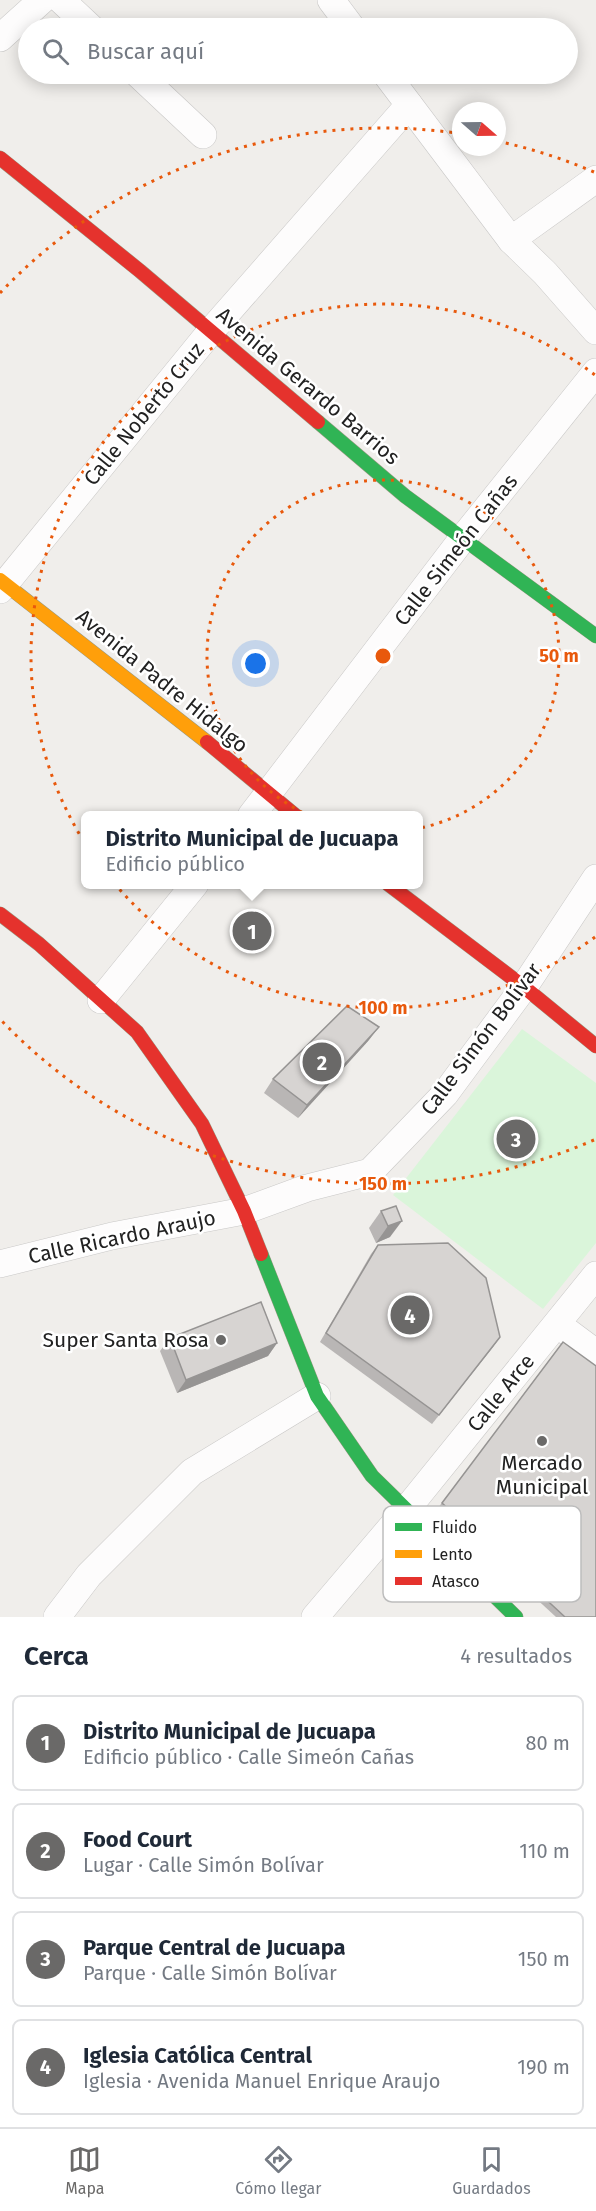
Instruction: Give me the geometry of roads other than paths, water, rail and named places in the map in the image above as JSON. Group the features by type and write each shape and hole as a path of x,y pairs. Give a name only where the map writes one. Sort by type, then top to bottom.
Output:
{"main road":[{"name":"Avenida Gerardo Barrios","path":"0,158 211,331 405,496 596,636"},
{"name":"Avenida Padre Hidalgo","path":"2,585 164,707 290,811"},
{"path":"393,889 524,987 596,1046"},
{"path":"0,914 39,944 137,1032 202,1124 244,1211 317,1396 372,1476 402,1506"},
{"path":"501,1602 516,1617"}],"street":[{"path":"22,18 42,0"},
{"path":"61,0 80,18"},
{"path":"331,0 344,18"},
{"path":"0,38 18,22"},
{"path":"149,84 203,135"},
{"path":"394,84 511,240 545,273 596,331"},
{"name":"Calle Noberto Cruz","path":"2,585 211,331 410,105"},
{"path":"511,240 596,179"},
{"name":"Calle Simeón Cañas","path":"255,811 464,538 596,372"},
{"name":"Calle Simón Bolívar","path":"244,1211 307,1188 370,1172 445,1094 524,987 596,878"},
{"path":"101,1000 192,889"},
{"name":"Calle Ricardo Araujo","path":"0,1264 112,1236 244,1211"},
{"name":"Calle Arce","path":"409,1506 596,1275"},
{"path":"557,1324 596,1353"},
{"path":"57,1617 89,1575 192,1472 317,1396"},
{"name":"Calle Arce","path":"315,1617 383,1537"}],"place":[{"name":"Distrito Municipal de Jucuapa","path":"252,931"},
{"name":"Food Court","path":"322,1062"},
{"name":"Parque Central de Jucuapa","path":"516,1139"},
{"name":"Iglesia Católica Central","path":"410,1315"},
{"name":"Super Santa Rosa","path":"221,1340"},
{"name":"Mercado Municipal","path":"542,1441"}]}
